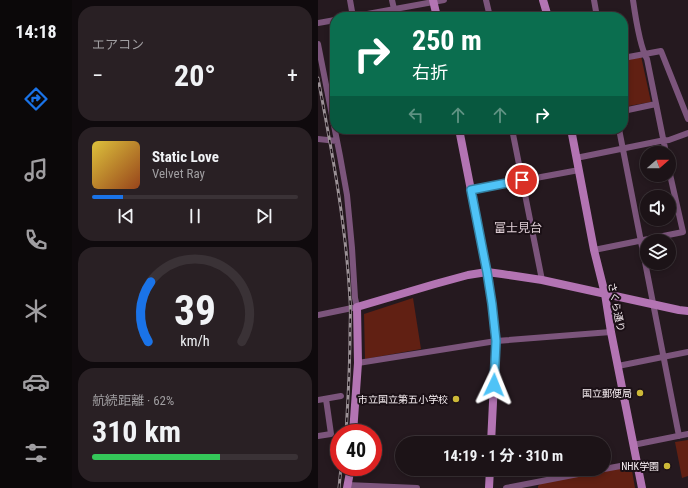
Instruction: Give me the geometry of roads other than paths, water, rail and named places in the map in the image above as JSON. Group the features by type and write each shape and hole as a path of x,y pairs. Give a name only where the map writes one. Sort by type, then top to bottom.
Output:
{"street":[{"path":"350,0 351,12"},
{"path":"392,0 394,9"},
{"path":"378,12 444,0"},
{"path":"486,0 489,12"},
{"path":"543,0 547,12"},
{"path":"594,0 596,12"},
{"path":"633,0 638,29 644,54 647,59 664,146"},
{"path":"434,1 436,12"},
{"path":"318,23 330,21"},
{"path":"318,44 330,105"},
{"path":"628,57 661,51 688,119"},
{"path":"628,110 656,104"},
{"path":"576,158 669,140 688,133"},
{"path":"336,134 347,195 357,307 358,363 354,424"},
{"path":"460,134 487,272 496,341 491,436"},
{"path":"513,134 542,280"},
{"name":"さくら通り","path":"572,134 594,250 605,294 611,332 642,488"},
{"path":"620,134 640,235"},
{"path":"318,139 337,141"},
{"path":"471,190 579,170"},
{"path":"672,182 683,232 672,234"},
{"path":"594,250 640,240"},
{"path":"647,270 679,436"},
{"path":"318,315 357,307 468,275 487,272 542,280 680,310 688,310"},
{"path":"358,363 496,341 611,332"},
{"path":"618,366 688,352"},
{"path":"318,400 341,396"},
{"path":"318,436 331,434 326,399"},
{"path":"633,445 688,434"},
{"path":"611,468 637,462"},
{"path":"349,476 347,486 417,488"},
{"path":"489,488 490,476"},
{"path":"506,488 534,485 573,476"}],"railway":[{"path":"318,78 338,188 348,272 350,312 346,424"},
{"path":"339,488 340,476"}],"place":[{"name":"国立郵便局","path":"640,393"},
{"name":"市立国立第五小学校","path":"456,399"},
{"name":"NHK学園","path":"667,466"}],"district":[{"name":"富士見台","path":"518,228"}]}
